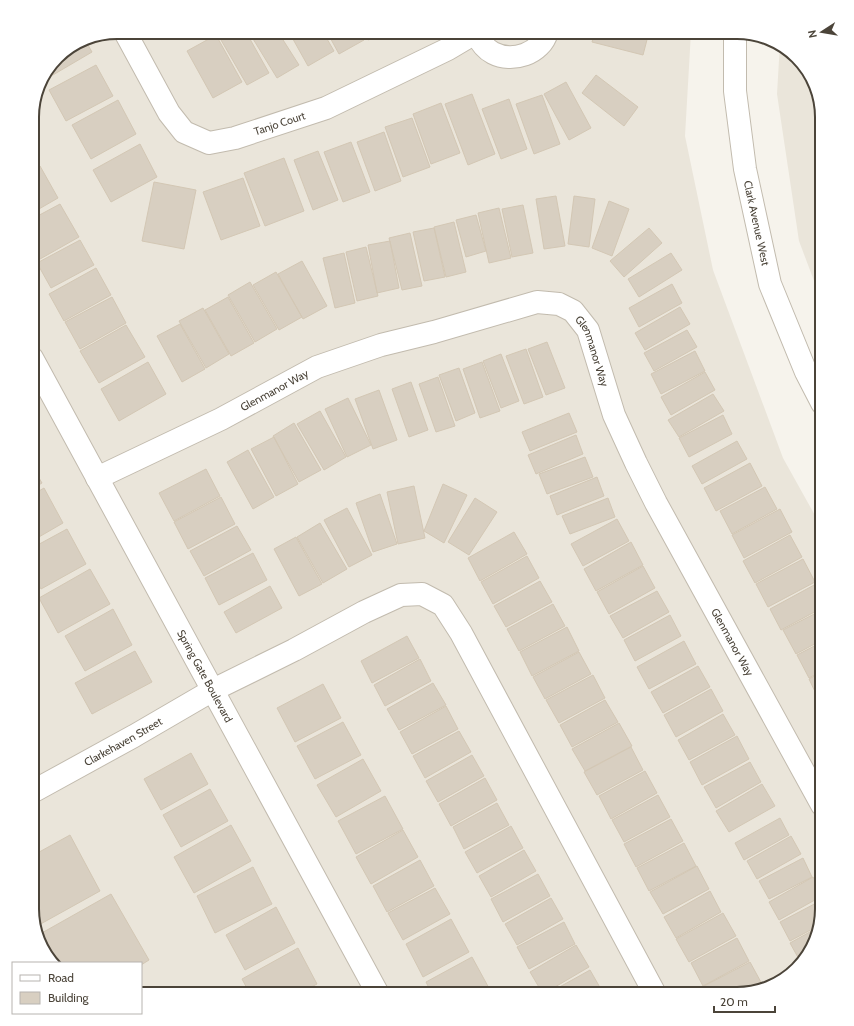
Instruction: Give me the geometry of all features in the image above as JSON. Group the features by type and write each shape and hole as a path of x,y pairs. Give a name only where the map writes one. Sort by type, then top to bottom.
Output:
{"street":[{"name":"Tanjo Court","path":"129,39 169,113 184,132 209,143 235,138 326,108 448,49 465,39"},
{"name":"Tanjo Court","path":"479,39 492,53 504,57 517,57 529,54 539,46 543,39"},
{"name":"Clark Avenue West","path":"735,39 735,91 744,169 770,284 806,372 815,389"},
{"name":"Glenmanor Way","path":"97,478 221,419 317,367 381,345 441,330 536,302 559,304 572,311 588,330 614,415 636,463 815,792"},
{"name":"Spring Gate Boulevard","path":"39,371 374,987"},
{"path":"213,690 294,650 364,612 401,595 422,594 443,605 465,640 651,987"},
{"name":"Clarkehaven Street","path":"39,788 134,736 213,690"}],"shaded area":[{"path":"117,39 691,39 685,136 713,270 783,458 815,515 815,909 812,929 805,948 799,957 785,971 776,977 757,984 737,987 142,987 142,962 55,958 45,939 39,909 39,112 42,97 49,78 65,58 78,49 92,43"},
{"path":"780,51 802,73 814,101 815,283 799,241 777,94"}],"building":[{"path":"209,39 218,39 242,82 213,98 187,51"},
{"path":"250,39 269,73 247,85 221,40"},
{"path":"253,39 282,39 299,65 277,78"},
{"path":"293,39 327,39 334,51 308,66"},
{"path":"331,39 364,40 339,54"},
{"path":"593,39 647,39 643,55 592,42"},
{"path":"88,45 92,52 50,77 65,58 78,49"},
{"path":"96,65 113,96 66,121 49,90"},
{"path":"596,75 638,107 624,126 582,93"},
{"path":"566,82 591,128 569,140 544,94"},
{"path":"472,94 495,154 468,165 445,104"},
{"path":"542,95 560,144 534,154 516,104"},
{"path":"509,99 527,149 501,159 482,109"},
{"path":"118,100 136,134 91,159 72,125"},
{"path":"441,103 460,153 431,164 413,114"},
{"path":"412,118 430,167 403,177 385,127"},
{"path":"384,132 401,181 375,191 357,142"},
{"path":"351,142 370,192 343,202 324,152"},
{"path":"140,144 157,177 111,202 93,170"},
{"path":"318,151 338,200 313,210 294,160"},
{"path":"284,158 304,211 265,226 244,173"},
{"path":"39,166 58,198 39,209"},
{"path":"243,178 260,226 221,240 203,192"},
{"path":"154,182 196,190 184,249 142,241"},
{"path":"556,196 565,246 544,249 536,199"},
{"path":"574,196 595,199 589,247 568,244"},
{"path":"609,201 629,209 612,256 592,248"},
{"path":"60,204 79,237 39,260 39,215"},
{"path":"523,205 533,253 512,257 502,209"},
{"path":"499,208 511,258 489,263 478,213"},
{"path":"476,215 486,251 466,257 456,220"},
{"path":"454,222 466,272 446,277 434,227"},
{"path":"434,228 445,277 424,281 413,232"},
{"path":"649,228 662,243 624,277 610,261"},
{"path":"410,233 422,286 402,290 389,238"},
{"path":"80,240 94,265 51,288 39,267 39,262"},
{"path":"390,241 399,288 377,293 368,245"},
{"path":"366,247 378,296 357,301 346,252"},
{"path":"344,253 355,303 335,308 323,258"},
{"path":"671,253 682,270 639,297 628,279"},
{"path":"302,261 327,306 303,319 278,274"},
{"path":"96,268 111,295 64,321 49,294"},
{"path":"276,272 302,317 279,330 253,285"},
{"path":"250,282 277,329 255,342 228,295"},
{"path":"672,284 682,303 639,327 629,308"},
{"path":"112,297 126,323 80,349 65,322"},
{"path":"228,297 254,343 231,356 205,310"},
{"path":"680,307 690,324 645,350 635,333"},
{"path":"203,308 229,354 206,368 179,321"},
{"path":"180,324 205,369 182,382 157,336"},
{"path":"126,325 145,357 99,383 80,351"},
{"path":"687,330 697,347 654,371 644,353"},
{"path":"547,342 565,388 546,395 528,349"},
{"path":"526,349 543,397 524,404 506,356"},
{"path":"695,351 705,371 661,394 651,374"},
{"path":"501,354 519,401 501,408 483,361"},
{"path":"148,362 166,394 119,421 101,389"},
{"path":"482,362 500,411 480,418 463,369"},
{"path":"459,368 475,413 456,421 439,375"},
{"path":"705,372 715,390 671,415 661,397"},
{"path":"438,377 455,426 436,432 419,384"},
{"path":"411,382 428,430 409,437 392,389"},
{"path":"379,390 397,440 373,449 355,399"},
{"path":"713,394 724,411 679,437 668,420"},
{"path":"348,398 371,445 347,457 325,409"},
{"path":"320,411 346,457 324,470 297,424"},
{"path":"569,413 577,432 530,451 522,432"},
{"path":"723,415 732,434 689,457 679,438"},
{"path":"294,423 321,470 299,482 273,436"},
{"path":"576,435 583,454 536,474 528,455"},
{"path":"274,437 298,484 276,496 251,449"},
{"path":"737,441 747,459 702,484 692,466"},
{"path":"248,450 274,497 253,509 227,462"},
{"path":"585,457 593,477 547,494 539,474"},
{"path":"750,463 762,486 716,511 704,488"},
{"path":"206,469 220,496 174,521 159,493"},
{"path":"597,477 604,496 557,515 550,496"},
{"path":"39,478 42,483 39,485"},
{"path":"443,484 467,495 444,543 424,531"},
{"path":"414,486 425,538 398,544 387,492"},
{"path":"765,487 777,509 732,534 720,511"},
{"path":"44,488 63,523 39,537 39,491"},
{"path":"380,494 397,544 373,552 356,503"},
{"path":"221,497 235,524 188,549 174,522"},
{"path":"475,498 497,512 469,555 448,542"},
{"path":"608,498 615,517 570,534 562,516"},
{"path":"347,508 372,555 349,567 324,520"},
{"path":"780,509 792,532 744,558 732,535"},
{"path":"617,519 629,541 583,566 571,544"},
{"path":"320,523 347,569 323,583 297,537"},
{"path":"237,526 251,550 204,576 190,551"},
{"path":"67,529 86,564 41,589 39,585 39,544"},
{"path":"514,532 527,554 480,581 468,558"},
{"path":"790,535 802,557 755,583 743,561"},
{"path":"296,537 322,584 299,596 274,549"},
{"path":"631,542 643,565 596,591 584,569"},
{"path":"253,553 267,580 219,605 205,578"},
{"path":"527,556 539,578 493,604 481,582"},
{"path":"803,559 815,582 768,607 756,584"},
{"path":"643,566 655,588 609,614 597,592"},
{"path":"90,569 110,604 58,633 39,598"},
{"path":"540,581 552,602 506,627 494,606"},
{"path":"815,585 815,612 781,630 770,609"},
{"path":"270,586 282,608 236,633 224,612"},
{"path":"657,591 669,612 623,638 610,616"},
{"path":"553,604 565,626 519,651 507,629"},
{"path":"113,609 132,645 85,671 65,636"},
{"path":"815,614 815,644 796,654 783,630"},
{"path":"670,615 681,636 635,661 624,640"},
{"path":"567,627 579,651 532,676 520,652"},
{"path":"407,636 419,658 372,683 361,661"},
{"path":"684,641 696,664 649,689 637,667"},
{"path":"815,646 815,675 809,678 797,655"},
{"path":"135,651 152,682 92,714 75,683"},
{"path":"579,652 591,674 545,699 533,677"},
{"path":"420,659 431,681 385,706 374,685"},
{"path":"698,666 710,687 663,713 651,692"},
{"path":"593,675 605,698 559,723 546,700"},
{"path":"815,676 815,692 809,679"},
{"path":"433,683 446,705 399,730 387,709"},
{"path":"323,684 341,718 295,742 277,708"},
{"path":"711,689 723,711 676,737 664,715"},
{"path":"605,700 618,722 572,747 560,725"},
{"path":"446,706 458,729 412,754 400,732"},
{"path":"723,714 735,735 689,760 678,740"},
{"path":"343,722 361,755 315,779 297,746"},
{"path":"619,723 632,746 585,771 572,749"},
{"path":"459,731 471,752 425,778 413,756"},
{"path":"737,736 749,759 702,785 690,762"},
{"path":"631,747 643,770 597,795 584,772"},
{"path":"191,753 208,784 161,810 144,779"},
{"path":"472,755 484,776 438,802 426,781"},
{"path":"363,759 381,791 336,817 317,785"},
{"path":"750,762 761,782 716,808 704,787"},
{"path":"645,771 657,793 611,819 599,796"},
{"path":"485,778 497,800 451,826 439,804"},
{"path":"762,784 775,806 729,832 716,811"},
{"path":"210,789 228,821 181,847 163,815"},
{"path":"658,795 670,817 624,842 612,820"},
{"path":"385,796 403,829 356,854 338,821"},
{"path":"497,803 509,825 464,849 453,827"},
{"path":"780,818 789,835 744,860 735,843"},
{"path":"671,819 683,841 636,867 624,844"},
{"path":"231,825 251,861 194,893 174,857"},
{"path":"511,826 523,848 477,873 465,852"},
{"path":"403,830 418,857 371,884 356,857"},
{"path":"70,835 100,891 41,924 39,909 39,852"},
{"path":"791,836 801,854 757,879 747,861"},
{"path":"684,843 696,866 649,891 637,868"},
{"path":"524,850 536,871 491,897 479,876"},
{"path":"803,858 812,877 769,899 759,881"},
{"path":"420,860 434,886 387,912 373,886"},
{"path":"697,866 709,889 663,914 650,892"},
{"path":"253,867 272,904 215,933 197,896"},
{"path":"538,874 550,896 503,922 491,899"},
{"path":"813,877 815,881 815,900 779,920 769,902"},
{"path":"435,888 450,914 403,940 388,913"},
{"path":"710,891 721,912 676,938 664,917"},
{"path":"111,894 149,960 142,964 142,962 59,962 49,948 43,932"},
{"path":"551,898 563,919 517,945 505,924"},
{"path":"815,904 812,929 790,941 780,922"},
{"path":"276,907 295,943 245,970 226,935"},
{"path":"723,913 736,936 689,962 676,939"},
{"path":"451,919 469,952 423,977 406,944"},
{"path":"564,922 575,944 529,969 517,947"},
{"path":"811,931 805,948 798,958 790,943"},
{"path":"737,938 749,961 703,986 691,963"},
{"path":"576,945 589,967 555,987 539,987 530,972"},
{"path":"298,948 317,984 311,987 246,987 242,979"},
{"path":"472,957 488,987 428,987 426,982"},
{"path":"750,962 761,983 737,987 704,986"},
{"path":"590,970 600,987 560,987"}]}
